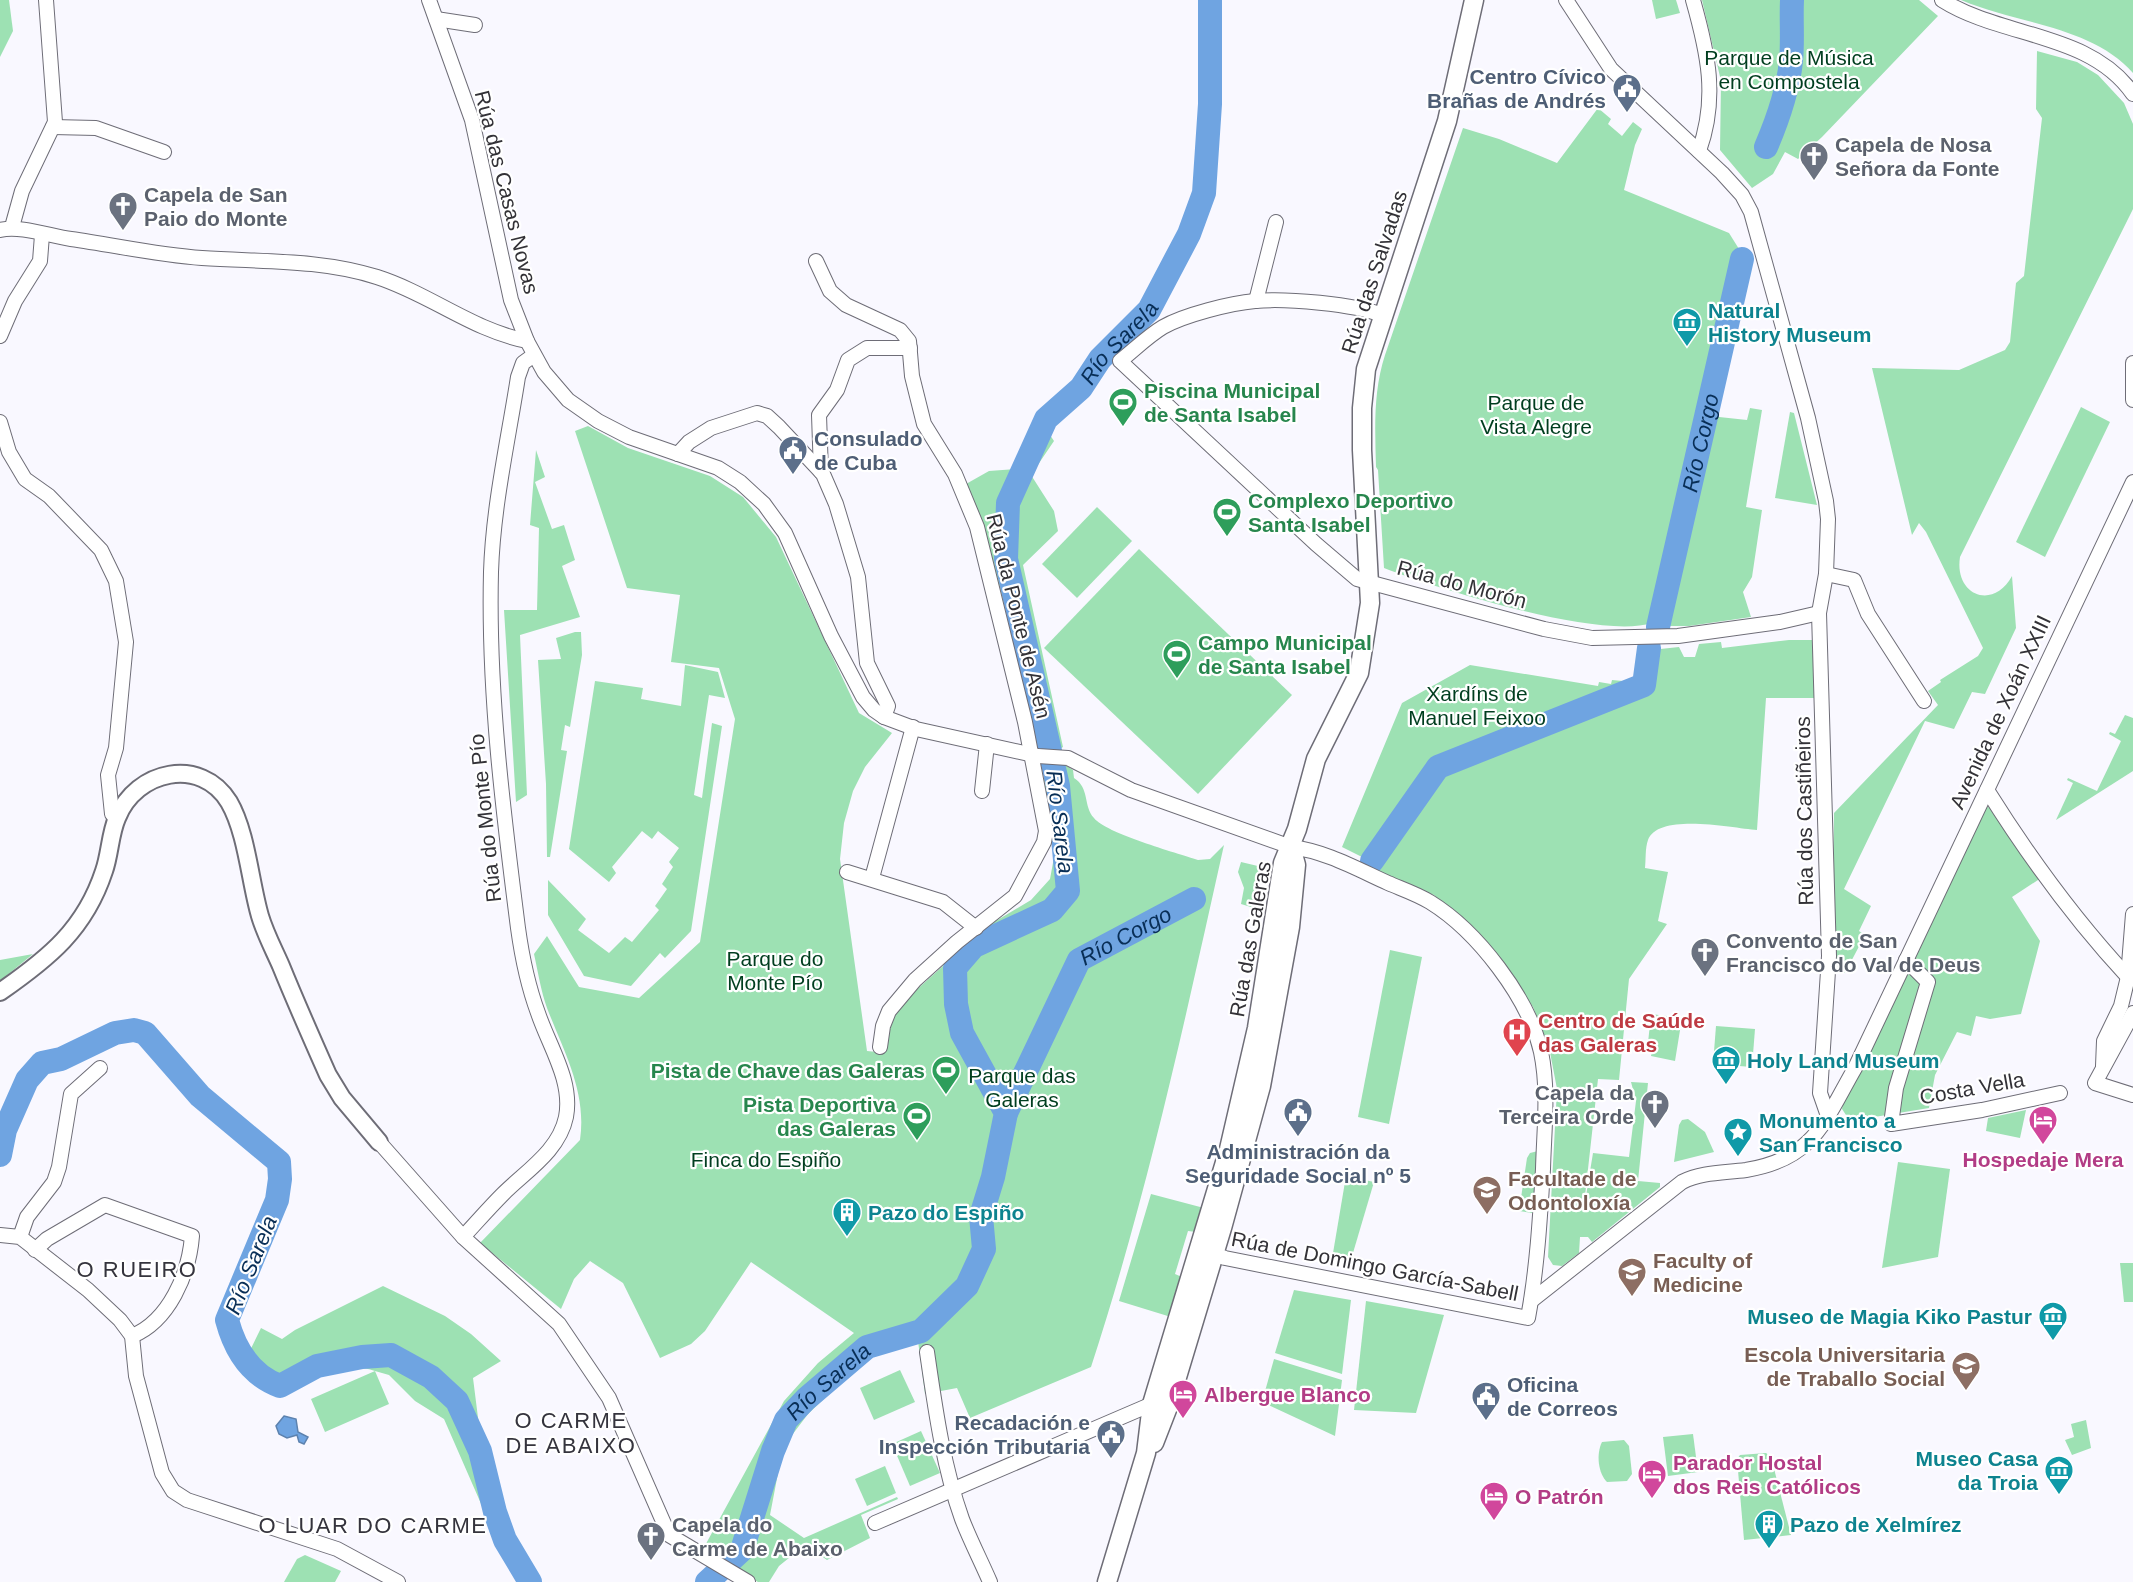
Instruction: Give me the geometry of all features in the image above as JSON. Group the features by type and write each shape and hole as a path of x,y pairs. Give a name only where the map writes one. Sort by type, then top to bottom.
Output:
{"main road":[{"name":"Rúa das Salvadas","path":"1369,583 1362,408 1366,369 1447,121 1473,0"},
{"name":"Rúa do Morón","path":"1291,847 1317,759 1359,673 1366,635 1369,583"},
{"name":"Rúa das Galeras","path":"1150,1448 1149,1408 1203,1234 1240,1101 1257,1028 1283,863 1291,847"},
{"name":"Rúa das Galeras","path":"1107,1582 1150,1448 1168,1407 1214,1255 1260,1086 1290,927 1296,865 1291,847"}],"street":[{"path":"46,0 53,127 6,229 201,258 274,260 353,270 411,291 499,335 527,341"},
{"name":"Rúa das Casas Novas","path":"429,0 472,120 511,298 527,341 544,372 568,400 598,421 629,437 728,474 764,504 789,541 831,636 863,697 884,717"},
{"name":"Rúa dos Castiñeiros","path":"1566,0 1611,69 1694,146 1747,203 1764,253 1808,418 1828,519 1826,574 1819,613 1829,956 1820,1093 1828,1116"},
{"path":"1693,0 1711,87 1706,130 1694,146"},
{"path":"1942,0 1985,21 2092,56 2112,70 2133,94"},
{"path":"436,19 475,25"},
{"path":"53,127 96,128 164,152"},
{"path":"1256,301 1276,222"},
{"path":"0,336 15,302 40,261 42,235"},
{"path":"816,261 830,291 846,305 900,330 906,336 910,348 867,348 848,360 837,390 819,415 821,472"},
{"path":"1369,583 1357,579 1316,544 1120,361 1163,327 1181,320 1256,301 1314,304 1367,310 1382,315"},
{"name":"Rúa da Ponte de Asén","path":"880,1047 883,1026 889,1011 915,980 1015,896 1044,842 1045,822 1035,755 977,527 955,474 924,424 912,376 910,348"},
{"name":"Rúa do Monte Pío","path":"463,1238 498,1199 551,1149 562,1132 568,1109 563,1077 538,1013 524,964 505,822 497,726 491,588 493,546 518,377 523,363 534,355"},
{"path":"2133,363 2133,400"},
{"path":"678,454 689,442 711,428 757,413 767,416 779,427 821,472 836,504 851,549 858,577 867,663 888,706 884,717 913,728 1035,755 1068,758 1131,790 1291,847 1309,849 1430,902 1476,941 1516,994 1531,1020 1538,1041 1546,1095 1537,1265 1533,1294"},
{"path":"0,422 9,452 25,479 49,496 101,550 116,581 126,642 116,748 108,775 112,814 117,818"},
{"name":"Avenida de Xoán XXIII","path":"1533,1294 1693,1177 1764,1166 1792,1156 1812,1140 1855,1068 2133,482"},
{"path":"1826,574 1854,580 1869,614 1924,701"},
{"name":"Rúa do Morón","path":"1369,583 1544,629 1592,638 1686,636 1780,622 1819,613"},
{"path":"872,878 913,728"},
{"path":"982,791 987,744"},
{"path":"0,992 51,954 74,930 91,904 105,870 117,818 137,791 149,781 167,774 193,774 203,777 217,787 229,803 238,828 260,918 309,1033 342,1098 463,1238 559,1324 609,1398 665,1530 680,1544 748,1582"},
{"path":"1987,790 2023,848 2089,935 2128,977"},
{"path":"847,872 943,902 976,928"},
{"path":"2103,1066 2104,1041 2121,1006 2128,977 2133,914"},
{"name":"Costa Vella","path":"1906,960 1928,982 1896,1088 1891,1124 1982,1110 2060,1093"},
{"path":"2133,1012 2095,1083 2133,1095"},
{"path":"20,1237 27,1217 57,1174 70,1094 100,1068"},
{"path":"35,1250 48,1239 105,1205 192,1236 180,1285 169,1305 147,1330 132,1336"},
{"path":"1203,1234 1204,1248 1214,1255"},
{"path":"0,1235 20,1237 88,1290 120,1320 132,1336 136,1376 148,1429 162,1473 173,1491 187,1500 337,1549 398,1582"},
{"path":"0,1244 20,1237"},
{"name":"Rúa de Domingo García-Sabell","path":"1214,1255 1528,1318 1533,1294"},
{"path":"1537,1265 1545,1271 1560,1273"},
{"path":"927,1352 935,1406 954,1489 962,1518 990,1582"},
{"path":"875,1523 1149,1408"}],"green space":[{"path":"0,0 9,0 13,31 0,57"},
{"path":"1652,0 1676,0 1680,13 1656,19"},
{"name":"Parque de Música en Compostela","path":"1702,0 1919,0 1938,16 1822,137 1798,159 1785,152 1773,174 1752,188 1720,150 1721,81"},
{"path":"1961,0 2133,0 2133,73 2116,57 2097,45 2053,28"},
{"path":"2037,51 2077,62 2098,75 2124,103 2133,124 2133,209 1960,557 1963,581 1977,594 1995,593 2004,587 2012,576 2016,628 1985,694 1972,692 1954,729 1925,721 1844,889 1871,906 1859,931 1865,935 1845,973 1837,971 1833,892 1834,813 1938,705 1928,691 1941,682 1940,680 1978,656 1983,648 1926,532 1919,523 1912,535 1872,368 1959,370 2005,350 2010,342 2016,283 2024,276 2042,118 2036,109"},
{"name":"Parque de Vista Alegre","path":"1598,108 1611,119 1608,124 1622,136 1633,122 1642,129 1635,145 1624,190 1729,233 1739,249 1652,623 1628,626 1596,625 1519,610 1442,588 1384,568 1376,467 1376,411 1381,369 1463,128 1499,139 1557,163"},
{"path":"2081,407 2110,422 2045,557 2016,542"},
{"path":"1750,408 1762,410 1746,507 1762,510 1752,577 1743,592 1751,617 1689,626 1662,626 1710,416 1747,420"},
{"path":"1790,412 1794,413 1817,505 1775,498"},
{"path":"588,426 628,448 710,476 743,497 776,537 859,713 892,733 865,767 853,791 844,823 840,859 867,1051 877,1052 890,1019 903,1002 944,965 948,956 974,934 1031,900 1050,879 1055,852 1044,781 1045,767 1049,763 1062,763 1073,770 1074,778 1082,787 1088,808 1094,818 1112,830 1198,860 1210,859 1224,845 1180,1042 1147,1173 1091,1367 970,1418 957,1388 925,1394 918,1341 898,1342 881,1348 867,1358 808,1414 783,1447 770,1515 804,1538 897,1497 898,1499 861,1515 870,1538 827,1560 805,1545 779,1566 769,1582 758,1582 702,1551 784,1401 818,1363 854,1333 751,1262 705,1331 691,1344 660,1358 623,1283 590,1261 574,1279 561,1309 480,1243 580,1140 580,1105 577,1089 567,1056 545,1002 534,954 547,936 579,987 639,998 700,942 735,719 719,668 671,662 680,595 627,588 575,431"},
{"path":"1046,429 1054,441 1031,475 1054,511 1058,531 1023,565 1063,747 1055,752 1041,750 999,582 966,484 989,471 1016,469"},
{"path":"536,450 545,477 535,482 552,529 564,525 575,560 562,566 580,617 520,635 527,795 516,802 504,610 537,610 539,528 530,525"},
{"path":"1097,507 1132,541 1077,598 1042,564"},
{"name":"Campo Municipal de Santa Isabel","path":"1139,549 1292,695 1198,794 1044,648"},
{"path":"581,632 582,655 570,727 565,725 561,750 567,751 550,857 547,857 546,784 538,660 561,659 556,638"},
{"path":"1789,640 1816,640 1814,698 1766,698 1757,830 1681,824 1666,826 1655,831 1647,843 1645,868 1668,872 1658,921 1667,924 1629,979 1619,1080 1598,1079 1583,1214 1593,1153 1629,1157 1636,1101 1631,1082 1648,1083 1638,1181 1660,1183 1660,1187 1592,1242 1588,1237 1580,1237 1579,1253 1562,1266 1553,1265 1548,1257 1557,1089 1549,1047 1533,1007 1498,956 1434,895 1375,872 1376,862 1439,770 1648,687 1651,650 1679,647 1684,657 1695,657 1699,644 1721,642 1722,648"},
{"path":"685,665 718,672 725,698 709,695 694,795 702,798 712,723 722,726 691,931 665,958 660,953 631,986 584,976 548,915 548,880 586,919 578,930 609,953 625,937 632,942 659,910 655,906 667,889 662,884 673,867 669,862 679,848 658,831 652,839 642,831 612,867 616,873 609,882 569,849 595,681 643,688 641,699 681,706"},
{"name":"Xardíns de Manuel Feixoo","path":"1470,665 1598,686 1599,682 1611,684 1612,680 1634,682 1432,764 1368,860 1342,847 1402,703"},
{"path":"2125,715 2133,718 2133,771 2056,820 2073,783 2067,780 2068,778 2097,791 2121,741 2109,734 2110,732 2115,734"},
{"path":"1985,808 1993,809 2041,878 2012,897 2040,941 2021,1014 1990,1019 1976,1016 1971,1036 1957,1032 1935,1075 1929,1108 1850,1121 1842,1109 1843,1103"},
{"path":"1241,862 1262,867 1254,908 1241,904 1244,888 1238,872"},
{"path":"1390,950 1422,957 1389,1124 1358,1117"},
{"path":"33,954 0,981 0,960"},
{"path":"1651,1014 1682,1018 1675,1061 1651,1056 1653,1044 1648,1043"},
{"path":"1716,1026 1755,1029 1752,1067 1713,1064"},
{"path":"2026,1110 2020,1138 1986,1131 1988,1118"},
{"path":"1688,1119 1705,1132 1714,1152 1674,1162 1679,1125 1682,1120"},
{"path":"1538,1151 1532,1213 1519,1211 1527,1158 1530,1153"},
{"path":"1898,1162 1950,1169 1938,1257 1882,1268"},
{"path":"1346,1176 1374,1182 1350,1263 1332,1259"},
{"path":"1151,1194 1204,1208 1196,1232 1188,1231 1175,1274 1182,1277 1171,1317 1119,1301"},
{"path":"2120,1263 2133,1263 2133,1302 2124,1302"},
{"path":"383,1286 445,1316 471,1334 501,1361 473,1378 488,1497 482,1506 444,1419 415,1401 389,1375 350,1367 324,1372 276,1391 240,1371 261,1328 282,1339 295,1330"},
{"path":"1294,1290 1351,1300 1342,1374 1275,1353"},
{"path":"1366,1301 1444,1315 1416,1413 1354,1410"},
{"path":"1274,1359 1342,1380 1335,1436 1262,1402"},
{"path":"900,1370 915,1402 874,1420 860,1388"},
{"path":"375,1371 389,1404 325,1432 311,1399"},
{"path":"2086,1420 2091,1448 2072,1455 2065,1440 2074,1437 2071,1424"},
{"path":"921,1431 940,1473 910,1486 892,1444"},
{"path":"1693,1434 1698,1472 1668,1476 1663,1437"},
{"path":"1624,1440 1629,1446 1632,1474 1627,1481 1607,1482 1599,1463 1602,1442"},
{"path":"1766,1453 1771,1457 1791,1535 1744,1540 1737,1459 1740,1455"},
{"path":"885,1466 896,1493 867,1506 855,1479"},
{"path":"305,1555 341,1571 335,1582 284,1582 297,1559"}],"water":[{"path":"284,1416 296,1419 298,1432 308,1437 304,1444 299,1442 297,1435 287,1438 279,1434 276,1426"}],"waterway":[{"name":"Río Sarela","path":"707,1582 742,1550 773,1451 786,1420 806,1399 867,1347 921,1331 967,1286 984,1249 981,1216 993,1177 1006,1113 962,1033 956,1004 955,968 974,946 1052,910 1068,891 1058,786 1006,559 1008,503 1046,419 1081,388 1100,359 1149,310 1189,234 1204,193 1210,104 1210,0"},
{"name":"Río Corgo","path":"1766,147 1782,105 1790,72 1792,0"},
{"name":"Río Corgo","path":"1658,627 1742,259"},
{"name":"Río Corgo","path":"1372,861 1438,767 1644,685 1649,648"},
{"name":"Río Corgo","path":"1006,1113 1079,960 1194,899"},
{"name":"Río Sarela","path":"0,1155 5,1130 27,1080 42,1063 61,1059 115,1033 134,1030 145,1033 200,1096 279,1162 280,1179 277,1200 227,1320 234,1341 245,1360 260,1375 280,1386 317,1366 362,1357 391,1355 431,1377 457,1401 480,1451 495,1512 505,1540 530,1582"}],"place":[{"name":"Centro Cívico Brañas de Andrés","path":"1627,114"},
{"name":"Capela de Nosa Señora da Fonte","path":"1814,182"},
{"name":"Capela de San Paio do Monte","path":"123,232"},
{"name":"Natural History Museum","path":"1687,348"},
{"name":"Piscina Municipal de Santa Isabel","path":"1123,428"},
{"name":"Consulado de Cuba","path":"793,476"},
{"name":"Complexo Deportivo Santa Isabel","path":"1227,538"},
{"name":"Campo Municipal de Santa Isabel","path":"1177,680"},
{"name":"Convento de San Francisco do Val de Deus","path":"1705,978"},
{"name":"Centro de Saúde das Galeras","path":"1517,1058"},
{"name":"Holy Land Museum","path":"1726,1086"},
{"name":"Pista de Chave das Galeras","path":"946,1096"},
{"name":"Capela da Terceira Orde","path":"1655,1130"},
{"name":"Administración da Seguridade Social nº 5","path":"1298,1138"},
{"name":"Pista Deportiva das Galeras","path":"917,1142"},
{"name":"Hospedaje Mera","path":"2043,1146"},
{"name":"Monumento a San Francisco","path":"1738,1158"},
{"name":"Facultade de Odontoloxía","path":"1487,1216"},
{"name":"Pazo do Espiño","path":"847,1238"},
{"name":"Faculty of Medicine","path":"1632,1298"},
{"name":"Museo de Magia Kiko Pastur","path":"2053,1342"},
{"name":"Escola Universitaria de Traballo Social","path":"1966,1392"},
{"name":"Albergue Blanco","path":"1183,1420"},
{"name":"Oficina de Correos","path":"1486,1422"},
{"name":"Recadación e Inspección Tributaria","path":"1111,1460"},
{"name":"Museo Casa da Troia","path":"2059,1496"},
{"name":"Parador Hostal dos Reis Católicos","path":"1652,1500"},
{"name":"O Patrón","path":"1494,1522"},
{"name":"Pazo de Xelmírez","path":"1769,1550"},
{"name":"Capela do Carme de Abaixo","path":"651,1562"}],"district":[{"name":"O RUEIRO","path":"137,1269"},
{"name":"O CARME DE ABAIXO","path":"571,1432"},
{"name":"O LUAR DO CARME","path":"373,1525"}],"park label":[{"name":"Parque do Monte Pío","path":"775,970"},
{"name":"Parque das Galeras","path":"1022,1087"},
{"name":"Finca do Espiño","path":"766,1159"}]}
